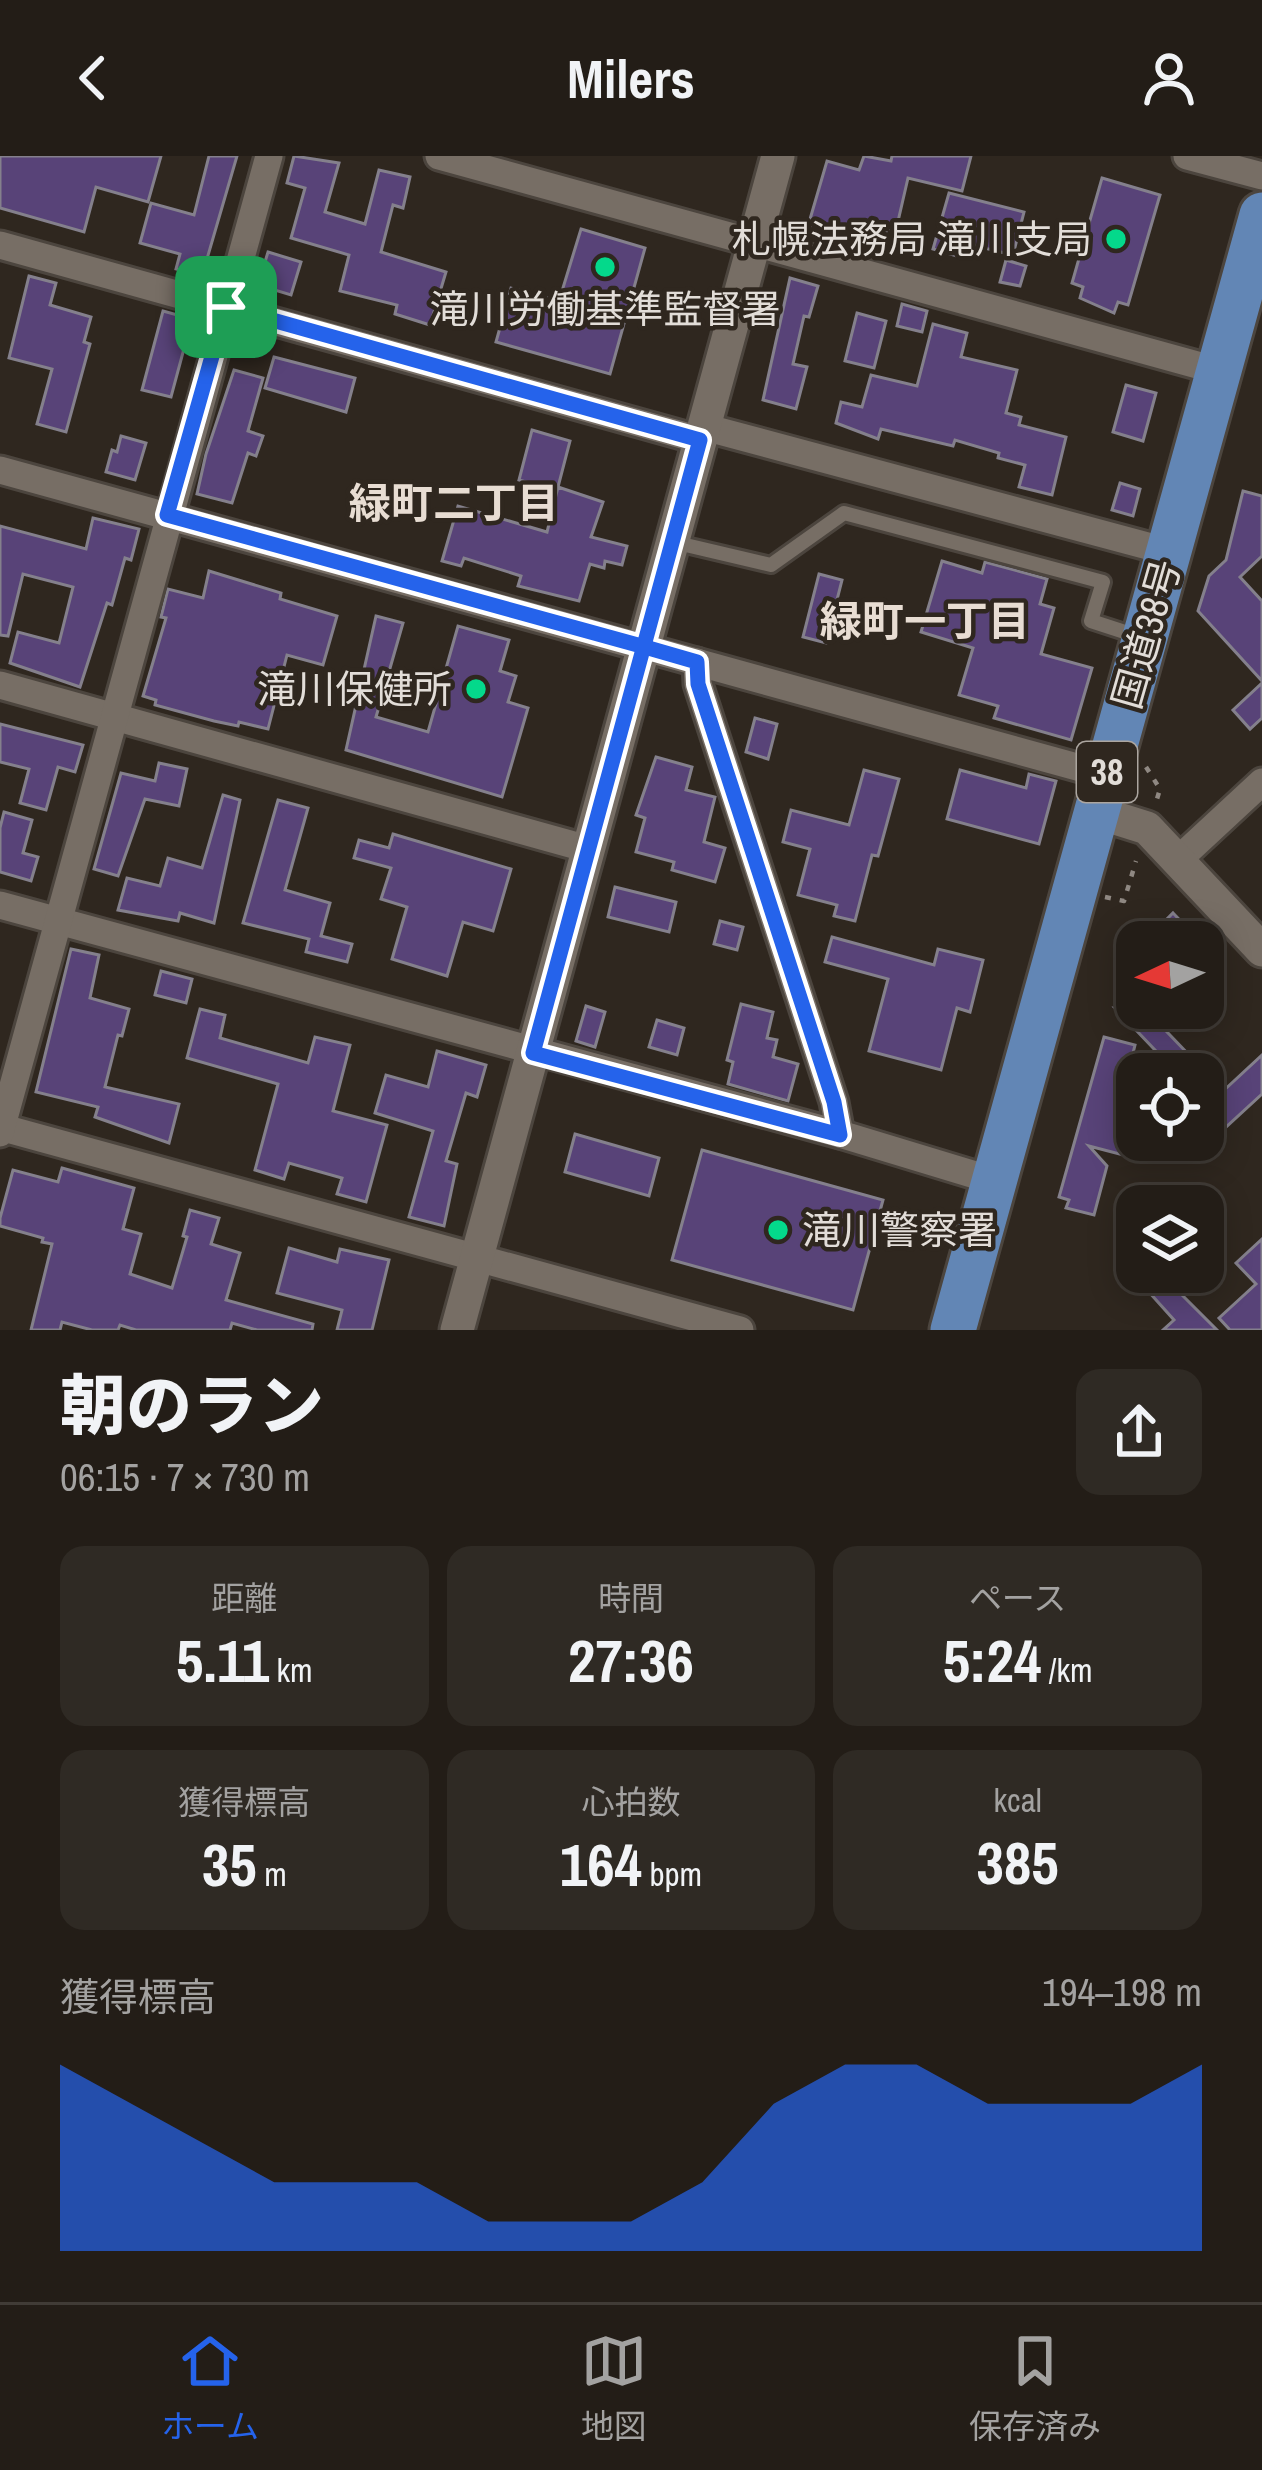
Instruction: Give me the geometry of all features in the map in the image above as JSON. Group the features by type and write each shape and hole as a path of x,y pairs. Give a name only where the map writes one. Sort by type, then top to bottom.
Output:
{"highway":[{"name":"国道38号","path":"953,1330 1259,242"}],"street":[{"path":"268,156 0,1129 740,1330"},
{"path":"440,156 1219,371"},
{"path":"457,1330 778,156"},
{"path":"1187,156 1262,176"},
{"path":"0,244 702,434 1170,552"},
{"path":"0,470 697,662 1101,794 1179,859 1262,950"},
{"path":"697,662 698,684 834,1102 840,1135"},
{"path":"0,685 588,849"},
{"path":"1179,859 1262,782"},
{"path":"0,905 995,1181"}],"lane":[{"path":"673,542 771,565 844,513 1102,581 1091,621 1145,638"}],"building":[{"path":"0,156 161,156 148,202 96,187 84,232 0,208"},
{"path":"209,156 237,156 202,276 176,269 180,254 140,243 151,203 194,215"},
{"path":"294,156 339,163 325,212 365,224 379,170 410,177 403,208 393,205 381,252 446,272 430,325 395,314 397,305 340,291 349,255 291,238 305,188 287,183"},
{"path":"864,156 891,161 892,156 971,156 962,191 908,178 896,230 887,228 885,236 844,226 841,235 808,226 827,161 859,170"},
{"name":"札幌法務局 滝川支局","path":"1102,178 1160,195 1128,305 1118,302 1114,313 1080,298 1083,287 1072,283"},
{"path":"949,193 1024,212 1013,255 964,243 960,257 933,249"},
{"path":"581,229 645,248 610,374 496,342 511,288 559,301"},
{"path":"268,252 301,262 291,295 258,285"},
{"path":"1006,260 1026,266 1020,286 1000,282"},
{"path":"29,276 56,283 50,305 91,317 84,342 90,344 66,432 37,424 52,369 9,358"},
{"path":"790,278 818,286 809,317 804,316 793,364 807,367 796,409 763,400"},
{"path":"902,304 927,311 922,332 897,326"},
{"path":"163,311 192,319 171,397 142,390"},
{"path":"857,313 886,321 874,368 845,361"},
{"path":"933,324 967,333 961,357 1017,370 1006,413 1021,417 1019,425 1066,437 1052,495 1019,487 1025,465 998,458 999,453 955,440 953,446 881,429 878,439 836,423 841,402 862,407 871,375 917,386"},
{"path":"274,357 355,378 346,412 265,388"},
{"path":"234,370 263,378 248,431 263,436 256,456 248,453 232,503 197,494"},
{"path":"1126,385 1156,393 1143,441 1113,432"},
{"path":"532,430 570,441 557,491 519,480"},
{"path":"121,436 146,443 135,480 106,472"},
{"path":"1120,483 1140,489 1133,516 1112,510"},
{"path":"558,487 603,502 591,537 627,546 622,565 590,564 579,601 518,586 521,576 464,558 461,566 442,561 458,506 547,532"},
{"path":"1243,491 1262,496 1262,556 1240,577 1262,601 1262,681 1198,611 1209,576 1226,560"},
{"path":"93,518 139,529 112,605 107,603 80,687 10,663 18,632 59,643 73,587 23,574 8,636 0,635 0,526 86,549"},
{"path":"942,561 982,573 985,562 1047,579 1040,604 1054,608 1041,654 1092,668 1071,740 994,718 998,706 959,695 973,648 921,632"},
{"path":"209,571 337,616 323,665 287,655 268,729 214,721 155,705 156,700 143,696 166,618 161,617 168,589 203,598"},
{"path":"819,574 842,580 826,643 803,637"},
{"path":"376,616 403,623 376,717 428,732 458,626 509,640 500,671 516,676 508,702 528,708 502,797 346,750"},
{"path":"1262,683 1262,718 1250,729 1233,710"},
{"path":"755,718 777,724 768,759 746,752"},
{"path":"0,724 83,745 75,772 58,767 46,810 20,803 29,769 0,762"},
{"path":"656,757 692,767 686,790 715,797 704,842 725,848 715,882 672,870 674,862 636,852 645,818 636,815"},
{"path":"159,763 187,769 179,806 145,799 118,876 94,869 121,773 155,781"},
{"path":"864,770 899,779 855,921 834,916 837,905 798,895 810,849 783,842 791,810 849,825"},
{"path":"960,770 1026,788 1029,774 1056,781 1039,844 947,819"},
{"path":"223,795 240,800 214,923 180,913 178,921 118,910 127,878 160,886 168,858 202,868"},
{"path":"278,800 308,808 285,890 330,903 321,936 352,944 347,962 306,952 309,939 243,923"},
{"path":"4,812 32,820 23,853 38,857 31,881 0,872"},
{"path":"393,834 511,869 493,931 463,922 447,976 392,959 407,907 381,899 391,868 354,858 359,840 389,848"},
{"path":"615,887 676,902 669,932 608,917"},
{"path":"720,921 743,927 737,950 714,944"},
{"path":"832,937 934,965 938,949 983,960 970,1012 957,1008 941,1070 869,1051 888,979 825,962"},
{"path":"71,949 99,955 90,998 129,1009 105,1087 179,1104 169,1143 95,1117 98,1107 36,1092"},
{"path":"161,971 192,979 186,1003 155,995"},
{"path":"741,1004 773,1012 767,1038 777,1040 773,1057 798,1064 788,1101 728,1084 733,1062 727,1060"},
{"path":"586,1006 605,1012 595,1047 576,1041"},
{"path":"200,1009 225,1015 220,1038 308,1063 315,1037 350,1045 333,1111 387,1125 366,1202 337,1194 342,1178 289,1163 284,1179 255,1170 278,1084 187,1058"},
{"path":"657,1020 684,1028 677,1055 649,1047"},
{"path":"1135,1029 1164,1029 1187,1053 1158,1053"},
{"path":"1104,1037 1135,1045 1133,1053 1116,1053 1116,1153 1089,1146 1107,1166 1094,1215 1066,1208 1069,1200 1059,1197"},
{"path":"437,1051 486,1065 477,1097 466,1093 446,1161 457,1164 444,1226 409,1217 433,1131 375,1113 386,1075 428,1087"},
{"path":"1262,1055 1262,1094 1226,1127 1224,1090"},
{"path":"575,1134 659,1158 649,1196 565,1172"},
{"name":"滝川警察署","path":"702,1150 883,1200 853,1310 672,1260"},
{"path":"62,1168 134,1188 123,1229 141,1234 130,1274 172,1288 190,1210 219,1218 211,1244 240,1253 226,1300 313,1324 312,1330 257,1330 232,1323 230,1330 136,1330 120,1325 118,1330 92,1330 62,1322 60,1330 31,1330 52,1244 0,1226 0,1218 13,1170 58,1182"},
{"path":"1262,1239 1262,1330 1230,1330 1219,1318 1256,1284 1236,1263"},
{"path":"289,1248 337,1262 340,1249 389,1260 372,1330 337,1330 342,1310 277,1293"},
{"path":"1150,1293 1180,1293 1217,1330 1163,1330 1174,1320"}],"place":[{"name":"札幌法務局 滝川支局","path":"1116,239"},
{"name":"滝川労働基準監督署","path":"605,267"},
{"name":"滝川保健所","path":"476,689"},
{"name":"滝川警察署","path":"778,1230"}],"district":[{"name":"緑町二丁目","path":"454,503"},
{"name":"緑町一丁目","path":"925,621"}],"route":[{"path":"226,307 167,515 645,647 697,662 698,684 834,1102 840,1135 533,1053 645,647 700,440 226,307"}]}
